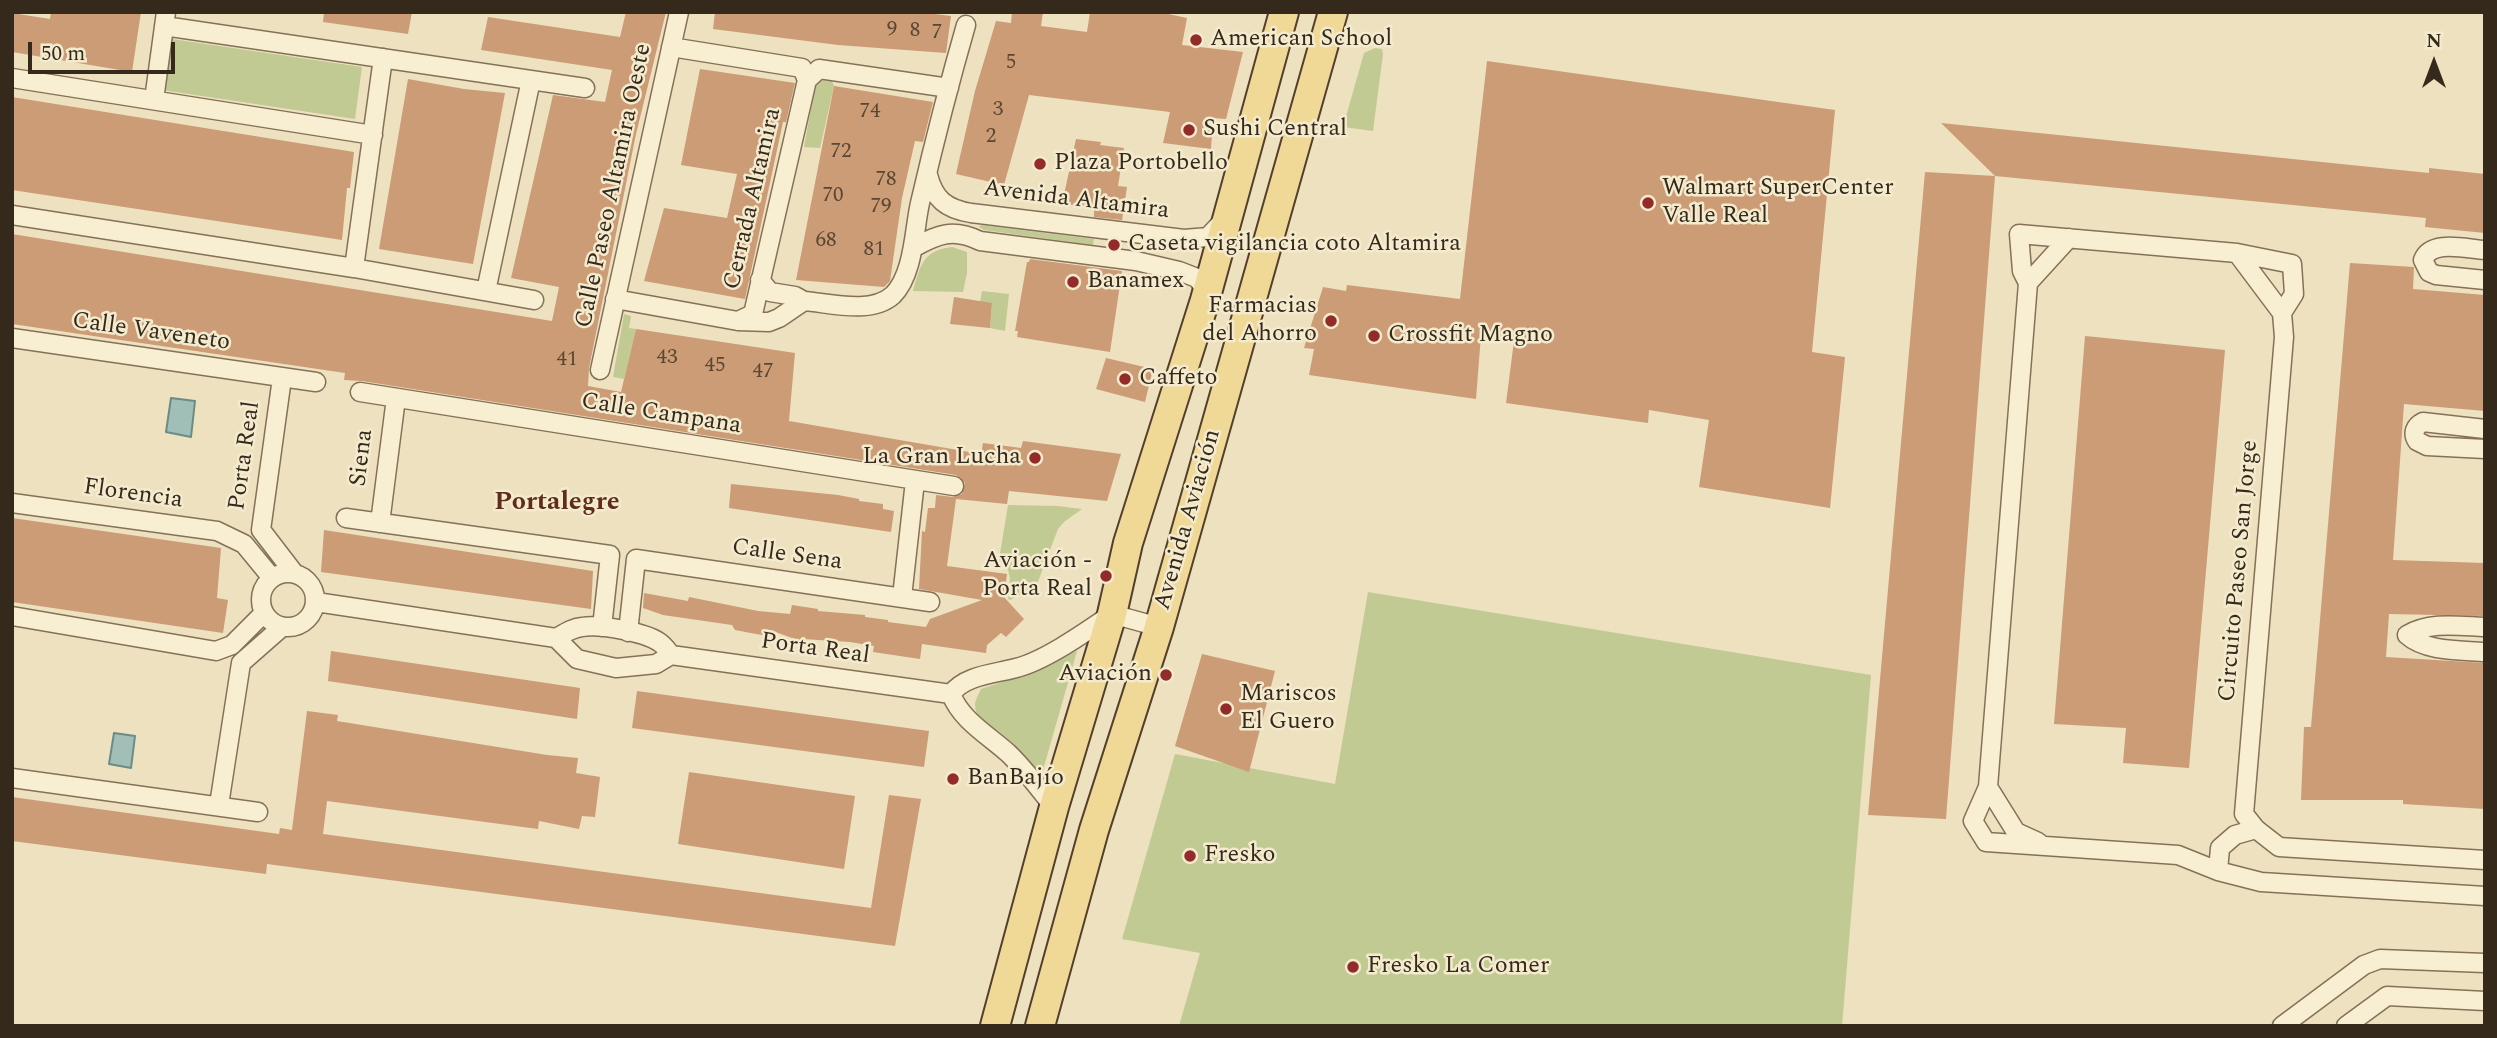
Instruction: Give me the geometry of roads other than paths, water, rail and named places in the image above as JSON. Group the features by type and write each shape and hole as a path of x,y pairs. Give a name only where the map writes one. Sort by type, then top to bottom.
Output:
{"main road":[{"name":"Avenida Aviación","path":"995,1026 1054,807 1112,614 1128,543 1207,291 1284,12"},
{"name":"Avenida Aviación","path":"1040,1026 1094,830 1158,627 1333,12"}],"street":[{"name":"Calle Paseo Altamira Oeste","path":"600,370 679,12"},
{"path":"153,100 165,19 383,58 585,88"},
{"path":"760,280 770,292 804,300 859,306 878,303 892,295 900,285 913,248 916,223 948,88 966,25"},
{"path":"672,40 802,68 807,80 819,69 948,88"},
{"path":"354,268 383,58"},
{"path":"12,78 373,135"},
{"path":"486,291 531,80"},
{"name":"Cerrada Altamira","path":"738,321 752,314 807,80"},
{"name":"Avenida Altamira","path":"928,175 932,192 955,210 1184,239 1208,237 1228,215"},
{"path":"12,215 354,268 534,300"},
{"path":"1136,261 1139,234"},
{"name":"Circuito Paseo San Jorge","path":"2256,829 2245,814 2284,337 2283,313 2294,294 2292,264 2236,253 2019,234 2022,271 2028,283 1987,787 1973,821 1986,842 2178,855 2218,872 2261,882 2485,896"},
{"name":"Avenida Altamira","path":"913,248 936,235 968,235 980,241 1136,261 1179,271 1196,278 1207,291"},
{"path":"2028,283 2069,238"},
{"path":"2485,250 2435,247 2426,253 2423,260 2428,272 2436,275 2485,280"},
{"path":"2236,253 2283,313"},
{"path":"614,304 738,321 769,322 804,300"},
{"name":"Calle Vaveneto","path":"12,338 282,378"},
{"path":"282,378 316,382"},
{"name":"Porta Real","path":"282,378 261,530 294,573"},
{"name":"Calle Campana","path":"360,392 954,486"},
{"name":"Siena","path":"380,523 396,398"},
{"path":"2485,429 2423,422 2414,434 2417,442 2427,446 2485,449"},
{"path":"902,597 915,481"},
{"name":"Florencia","path":"12,503 217,531 244,544"},
{"path":"346,518 610,555 601,627"},
{"name":"Porta Real","path":"244,544 272,578"},
{"name":"Calle Sena","path":"628,632 636,559 930,602"},
{"path":"282,573 294,573 306,579 314,589 316,602 310,617 298,626 282,627 271,622 264,613 260,600 263,588 272,578 282,573"},
{"name":"Porta Real","path":"316,602 556,638 577,659 616,668 656,664 671,655 951,694"},
{"path":"12,616 216,651 232,645 264,613"},
{"path":"1054,807 1009,754 964,715 951,694 958,686 984,676 1020,668 1075,639 1112,614 1158,627"},
{"path":"2485,627 2447,625 2419,628 2407,635 2415,642 2447,649 2485,652"},
{"name":"Porta Real","path":"556,638 584,626 601,627 628,632 661,643 671,655"},
{"path":"219,805 241,663 282,627"},
{"path":"12,778 258,812"},
{"name":"Circuito Paseo San Jorge","path":"1987,787 2016,832 2048,846"},
{"path":"2218,872 2220,848 2235,835 2256,829 2279,847 2485,860"},
{"path":"2282,1026 2364,965 2381,959 2485,963"},
{"path":"2346,1026 2388,996 2485,1001"}],"water":[{"path":"171,398 195,401 191,437 166,432"},
{"path":"114,733 135,736 131,768 109,764"}],"place":[{"name":"American School","path":"1196,40"},
{"name":"Sushi Central","path":"1189,130"},
{"name":"Plaza Portobello","path":"1040,164"},
{"name":"Walmart SuperCenter Valle Real","path":"1648,203"},
{"name":"Caseta vigilancia coto Altamira","path":"1114,245"},
{"name":"Banamex","path":"1073,282"},
{"name":"Farmacias del Ahorro","path":"1331,321"},
{"name":"Crossfit Magno","path":"1374,336"},
{"name":"Caffeto","path":"1125,379"},
{"name":"La Gran Lucha","path":"1035,458"},
{"name":"Aviación - Porta Real","path":"1106,576"},
{"name":"Aviación","path":"1166,675"},
{"name":"Mariscos El Guero","path":"1226,709"},
{"name":"BanBajío","path":"953,779"},
{"name":"Fresko","path":"1190,856"},
{"name":"Fresko La Comer","path":"1353,967"}],"district":[{"name":"Portalegre","path":"557,504"}]}
